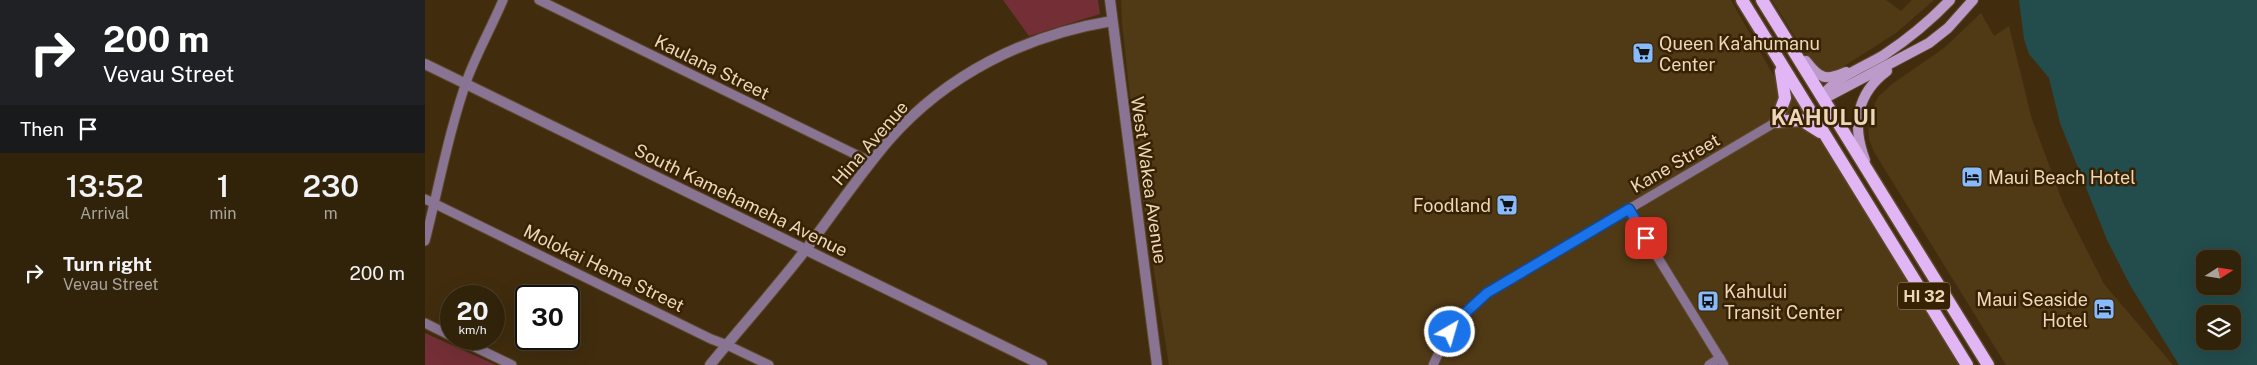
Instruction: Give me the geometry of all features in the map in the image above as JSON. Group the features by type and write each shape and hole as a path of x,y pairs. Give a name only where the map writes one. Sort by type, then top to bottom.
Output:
{"main road":[{"name":"HI 32","path":"1743,0 1806,106 1967,365"},
{"name":"HI 32","path":"1762,0 1988,365"},
{"path":"1823,96 1827,97 1929,43 1959,17 1973,0"},
{"path":"1776,122 1823,96 1831,87 1917,31 1949,2 1959,17"},
{"path":"1796,53 1815,72 1824,77 1835,77 1868,64"},
{"path":"1870,173 1858,138 1857,117 1859,107 1863,97 1876,80 1909,55"},
{"path":"1776,122 1785,98 1778,60"},
{"path":"1776,122 1801,120 1825,135"},
{"path":"1899,254 1914,244"}],"street":[{"path":"425,241 452,128 466,83 503,0"},
{"name":"Kaulana Street","path":"539,0 871,162"},
{"name":"West Wakea Avenue","path":"1110,0 1157,365"},
{"name":"Hina Avenue","path":"710,365 805,250 890,139 927,103 971,71 1010,50 1051,34 1112,20"},
{"name":"South Kamehameha Avenue","path":"425,64 1041,365"},
{"name":"Kane Street","path":"1433,365 1450,332 1477,301 1508,280 1776,122"},
{"name":"Molokai Hema Street","path":"425,199 711,339 727,344 769,365"},
{"path":"1629,209 1722,362 1709,365"},
{"path":"425,323 440,330"},
{"path":"481,350 512,365"}],"shaded area":[{"path":"1003,0 1098,0 1100,14 1029,36"},
{"path":"1121,0 1731,0 1780,87 1806,105 1967,365 1169,365 1138,170"},
{"path":"1772,0 1886,0 1901,11 1912,0 1934,0 1896,33 1838,70 1827,73 1814,67"},
{"name":"Maui Beach Hotel","path":"1981,13 1994,36 2009,26 2031,116 2063,203 2104,284 2173,365 2006,365 1874,152 1869,139 1868,119 1878,97 1892,84 1944,48"},
{"path":"425,333 440,340 440,350 463,350 496,365 425,365"}],"water":[{"path":"2019,0 2257,0 2257,365 2179,365 2130,285 2107,240 2060,123 2049,78 2029,54 2024,39"}],"place":[{"name":"Queen Ka'ahumanu Center","path":"1643,53"},
{"name":"Maui Beach Hotel","path":"1972,177"},
{"name":"Foodland","path":"1507,205"},
{"name":"Kahului Transit Center","path":"1708,301"},
{"name":"Maui Seaside Hotel","path":"2104,309"}],"district":[{"name":"KAHULUI","path":"1824,117"}],"route":[{"path":"1450,332 1462,316 1487,293 1629,209 1646,238"}]}
